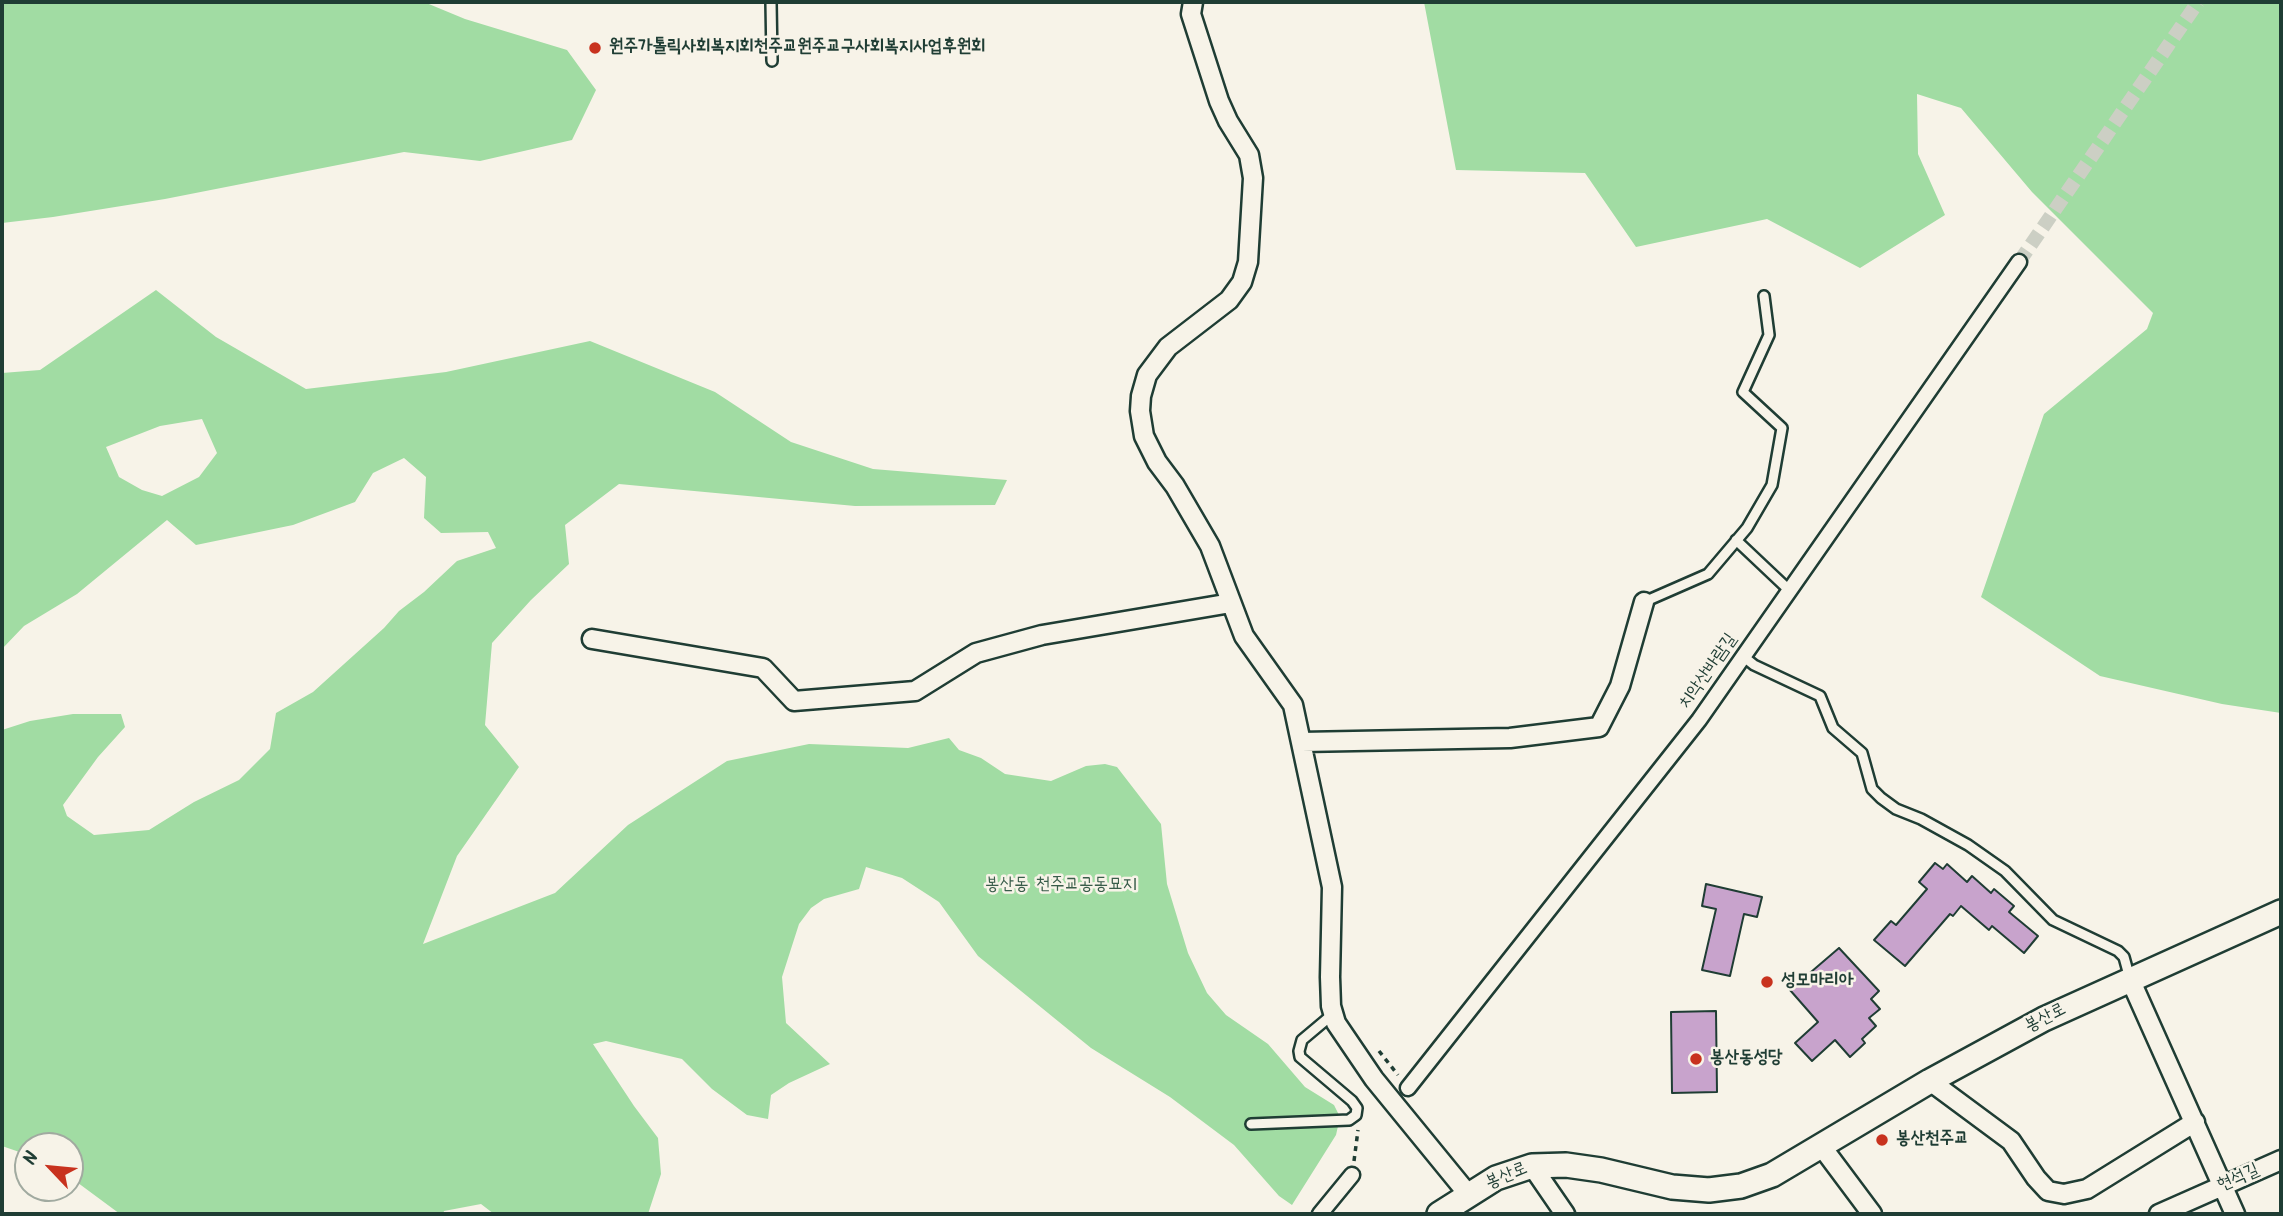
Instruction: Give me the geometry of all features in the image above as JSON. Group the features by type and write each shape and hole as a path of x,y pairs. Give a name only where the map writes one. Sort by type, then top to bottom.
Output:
{"street":[{"path":"1193,2 1191,14 1219,101 1249,155 1253,178 1248,262 1242,282 1230,300 1168,347 1147,375 1140,411 1144,436 1157,462 1175,486 1210,546 1244,636 1293,705 1332,887 1330,978 1336,1023 1374,1079 1468,1194"},
{"name":"치악산바람길","path":"1408,1088 1699,720 2019,262"},
{"path":"1302,742 1510,738 1600,727 1620,686 1644,602"},
{"path":"592,639 763,668 794,701 915,691 976,653 1042,635 1231,603"},
{"name":"봉산로","path":"1439,1214 1496,1178 1532,1166 1566,1165 1601,1170 1671,1187 1709,1190 1741,1186 1772,1175 1930,1081 2044,1018 2281,912"},
{"path":"2130,979 2235,1214"},
{"path":"1930,1081 2011,1140 2048,1191 2064,1194 2087,1189 2195,1122"},
{"path":"1822,1147 1872,1214"},
{"name":"현석길","path":"2159,1214 2281,1160"},
{"path":"1532,1166 1564,1214"},
{"path":"1320,1214 1352,1175"}],"lane":[{"path":"771,2 772,61"},
{"path":"1644,602 1708,574 1747,528 1772,485 1782,428 1743,392 1769,335 1764,296"},
{"path":"1736,540 1790,591"},
{"path":"1744,657 1754,665 1820,696 1833,728 1863,753 1872,789 1881,798 1968,845 1996,864 2053,920 2118,951 2124,957 2130,979"},
{"path":"1251,1124 1349,1120 1356,1115 1357,1108 1353,1101 1300,1057 1302,1040 1333,1014"}],"path":[{"path":"1352,1175 1359,1124 1356,1115"}],"green space":[{"path":"2,2 424,2 465,19 567,50 596,90 572,140 480,161 404,152 165,199 2,223"},
{"path":"1424,2 2281,2 2281,713 2222,704 2100,676 1981,597 2044,414 2147,329 2153,313 2032,192 1961,108 1917,94 1918,154 1945,215 1860,268 1767,219 1636,247 1585,173 1456,170"},
{"name":"봉산동 천주교공동묘지","path":"156,290 216,337 306,389 446,372 590,341 715,392 791,442 873,469 1007,480 995,505 855,506 619,484 565,525 569,564 492,643 485,725 519,767 457,856 423,944 555,893 628,825 727,761 809,744 908,748 949,738 959,750 981,758 1005,774 1051,781 1086,766 1105,764 1117,767 1161,824 1167,884 1188,953 1207,993 1226,1015 1268,1044 1305,1087 1334,1105 1340,1117 1336,1135 1292,1205 1279,1196 1234,1145 1170,1097 1091,1048 978,956 939,902 902,878 866,867 859,889 824,899 811,908 799,924 782,977 786,1023 830,1064 789,1083 771,1095 768,1119 747,1115 712,1089 682,1059 606,1041 593,1044 658,1138 661,1174 648,1214 494,1214 481,1204 444,1211 443,1214 120,1214 84,1187 84,1132 14,1132 14,1150 2,1146 2,730 30,721 73,714 121,714 125,727 98,757 63,805 67,816 94,835 149,830 194,802 239,780 270,749 276,713 313,692 457,561 496,548 488,532 441,533 424,518 426,477 404,458 373,473 355,502 293,525 196,545 167,520 77,594 24,626 2,649 2,373 40,370","holes":["202,419 217,453 199,477 162,496 142,490 119,477 106,447 160,426"]}],"building":[{"path":"1935,863 1943,869 1947,864 1967,882 1972,876 1991,893 1994,889 2014,906 2009,912 2038,936 2024,953 1992,926 1989,930 1961,906 1953,916 1950,914 1905,966 1874,940 1891,921 1896,925 1927,889 1919,882"},
{"path":"1706,884 1762,897 1757,917 1744,914 1730,976 1702,970 1716,909 1702,906"},
{"path":"1839,948 1879,991 1871,999 1880,1009 1869,1018 1876,1026 1862,1039 1865,1043 1850,1057 1835,1040 1812,1061 1795,1043 1818,1022 1790,990"},
{"path":"1716,1011 1717,1092 1672,1093 1671,1012"}],"tunnel":[{"path":"2019,262 2198,2"}],"place":[{"name":"원주가톨릭사회복지회천주교원주교구사회복지사업후원회","path":"595,48"},
{"name":"성모마리아","path":"1767,982"},
{"name":"봉산동성당","path":"1696,1059"},
{"name":"봉산천주교","path":"1882,1140"}]}
